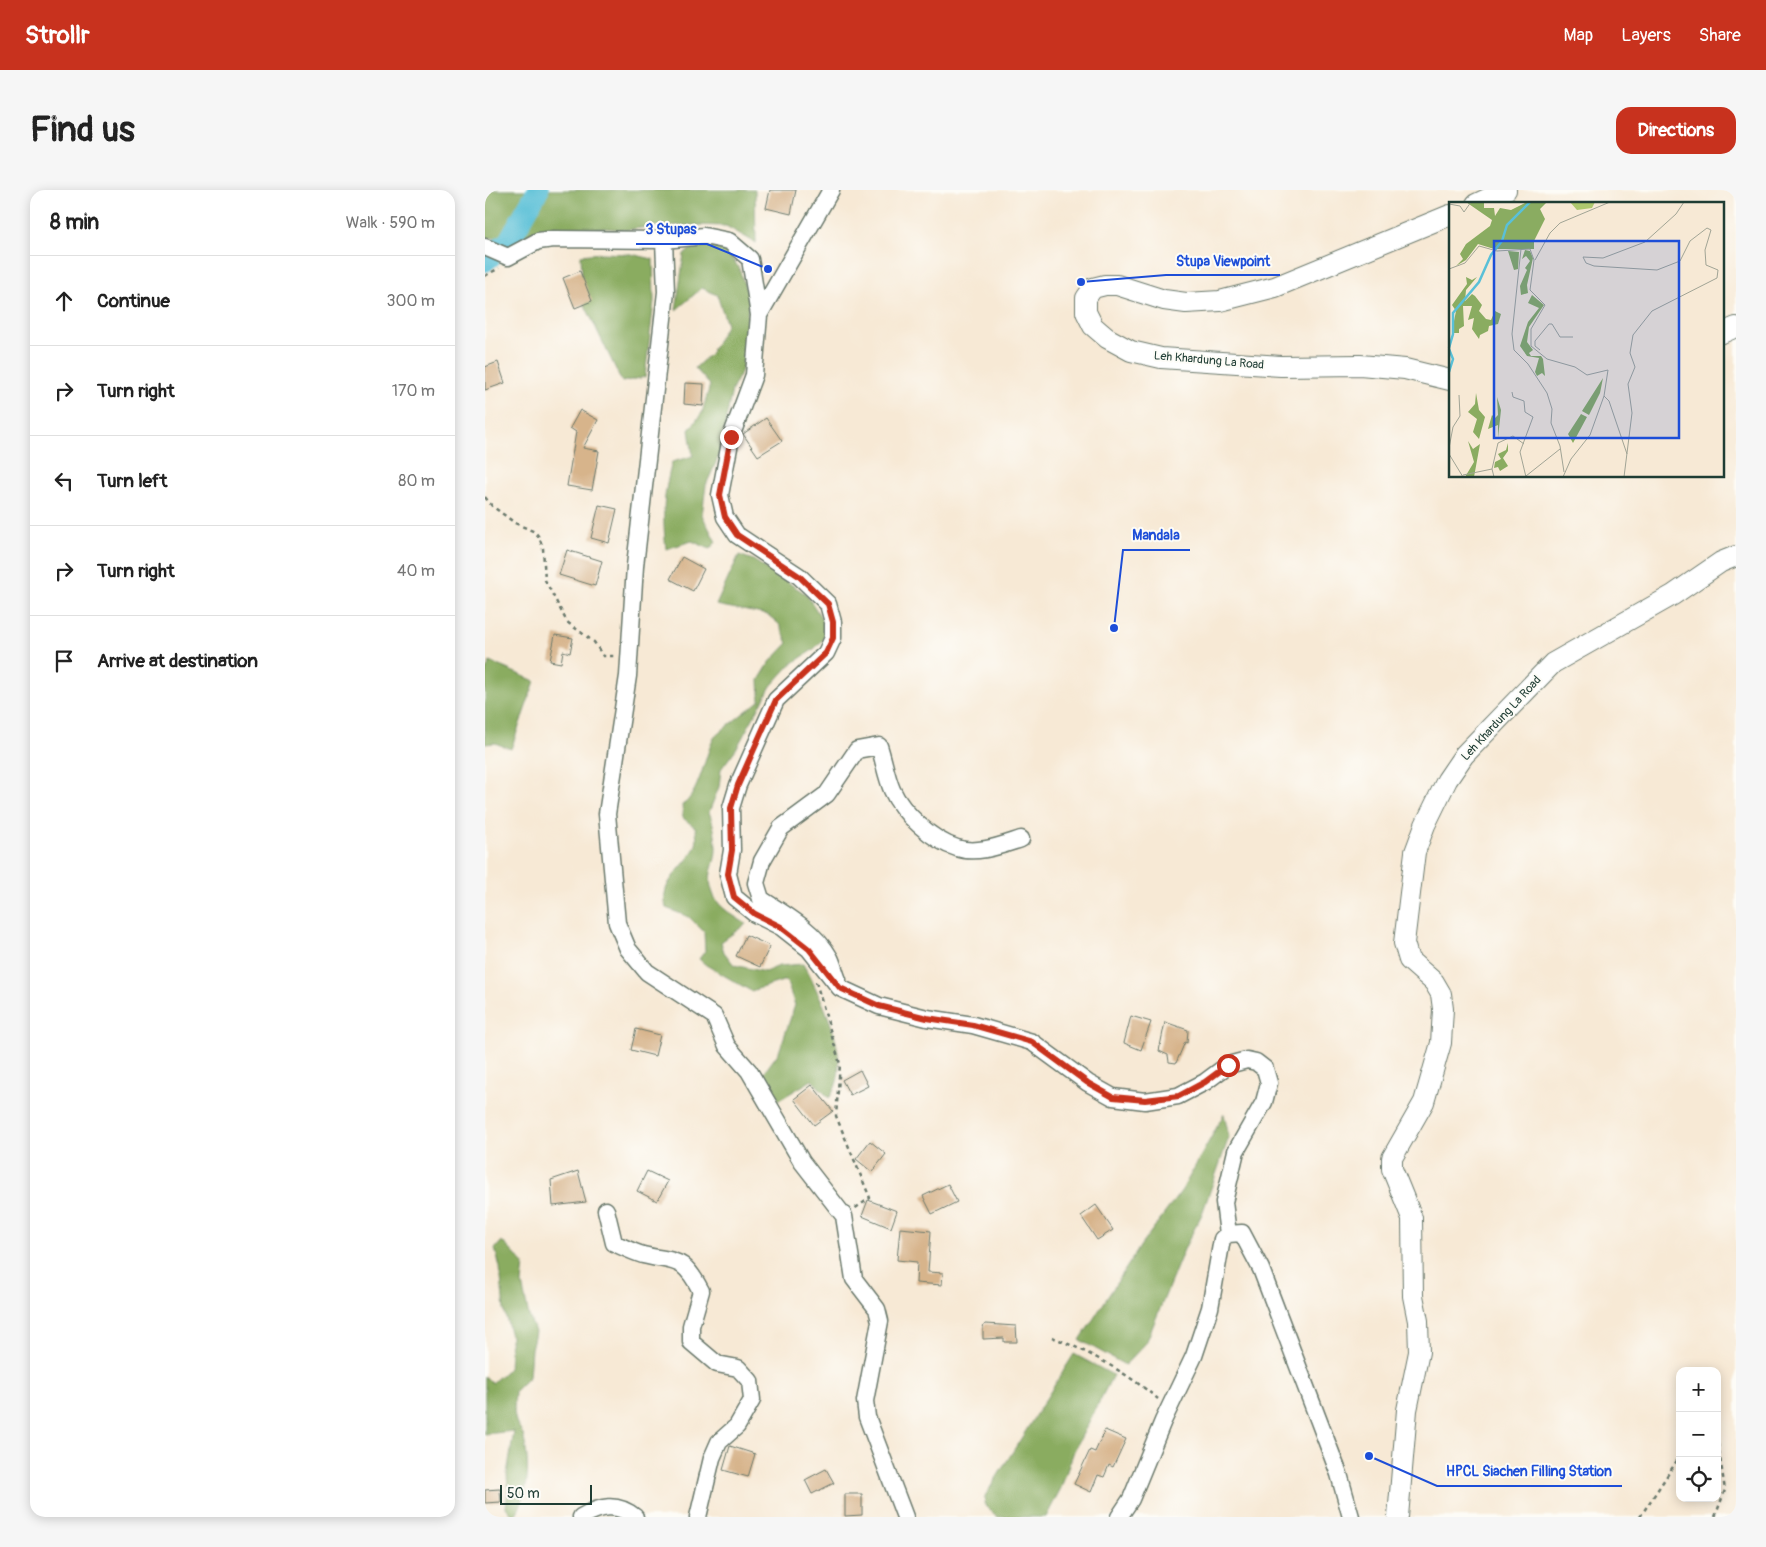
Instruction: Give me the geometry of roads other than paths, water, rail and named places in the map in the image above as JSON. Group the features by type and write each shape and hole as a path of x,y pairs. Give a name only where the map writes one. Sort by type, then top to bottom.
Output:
{"main road":[{"path":"1480,202 1506,190"},
{"name":"Leh Khardung La Road","path":"1449,215 1275,287 1220,302 1186,303 1163,300 1117,285 1105,285 1093,288 1086,298 1086,312 1093,326 1107,338 1131,351 1161,358 1281,366 1369,366 1405,369 1449,380"},
{"path":"1723,333 1736,327"},
{"name":"Leh Khardung La Road","path":"1398,1517 1407,1410 1419,1352 1418,1321 1413,1296 1412,1218 1392,1170 1392,1158 1425,1102 1441,1042 1443,1009 1441,994 1434,982 1409,960 1404,943 1415,852 1425,825 1447,780 1464,755 1553,663 1673,595 1721,562 1736,556"}],"street":[{"path":"759,315 831,190"},
{"path":"492,249 508,257 538,241 554,239 664,240 704,236 729,241 750,259 759,315 754,374 731,437 720,495 725,517 737,535 799,576 828,604 833,622 833,638 826,653 776,700 756,742 731,808 732,850 728,874 734,897 755,914 781,927 809,949 840,988 879,1006 927,1018 973,1025 1032,1042 1088,1083 1113,1097 1145,1100 1179,1096 1205,1082 1228,1065 1247,1060 1256,1062 1265,1068 1269,1083 1264,1102 1236,1151 1224,1202 1228,1234"},
{"path":"664,240 666,292 635,566 629,656 607,814 617,923 629,949 647,972 714,1016 727,1046 749,1071 802,1162 844,1216 853,1279 877,1309 880,1321 865,1401 867,1417 905,1517"},
{"path":"840,988 829,958 812,936 787,915 761,899 756,883 762,861 781,828 827,794 857,750 879,746 893,792 913,820 931,835 958,849 989,849 1021,839"},
{"path":"606,1210 614,1243 641,1254 678,1261 691,1271 701,1291 691,1326 691,1342 717,1364 738,1368 750,1381 752,1400 737,1426 719,1442 712,1458 698,1517"},
{"path":"1119,1517 1131,1499 1169,1408 1194,1356 1210,1308 1222,1239 1228,1234 1242,1234 1261,1269 1339,1474 1351,1517"},
{"path":"581,1517 593,1510 611,1505 628,1511 635,1517"}],"waterway":[{"path":"485,261 509,241 538,190"}],"place":[{"name":"3 Stupas","path":"768,269"},
{"name":"Stupa Viewpoint","path":"1081,282"},
{"name":"Mandala","path":"1114,628"},
{"name":"HPCL Siachen Filling Station","path":"1369,1456"}]}
